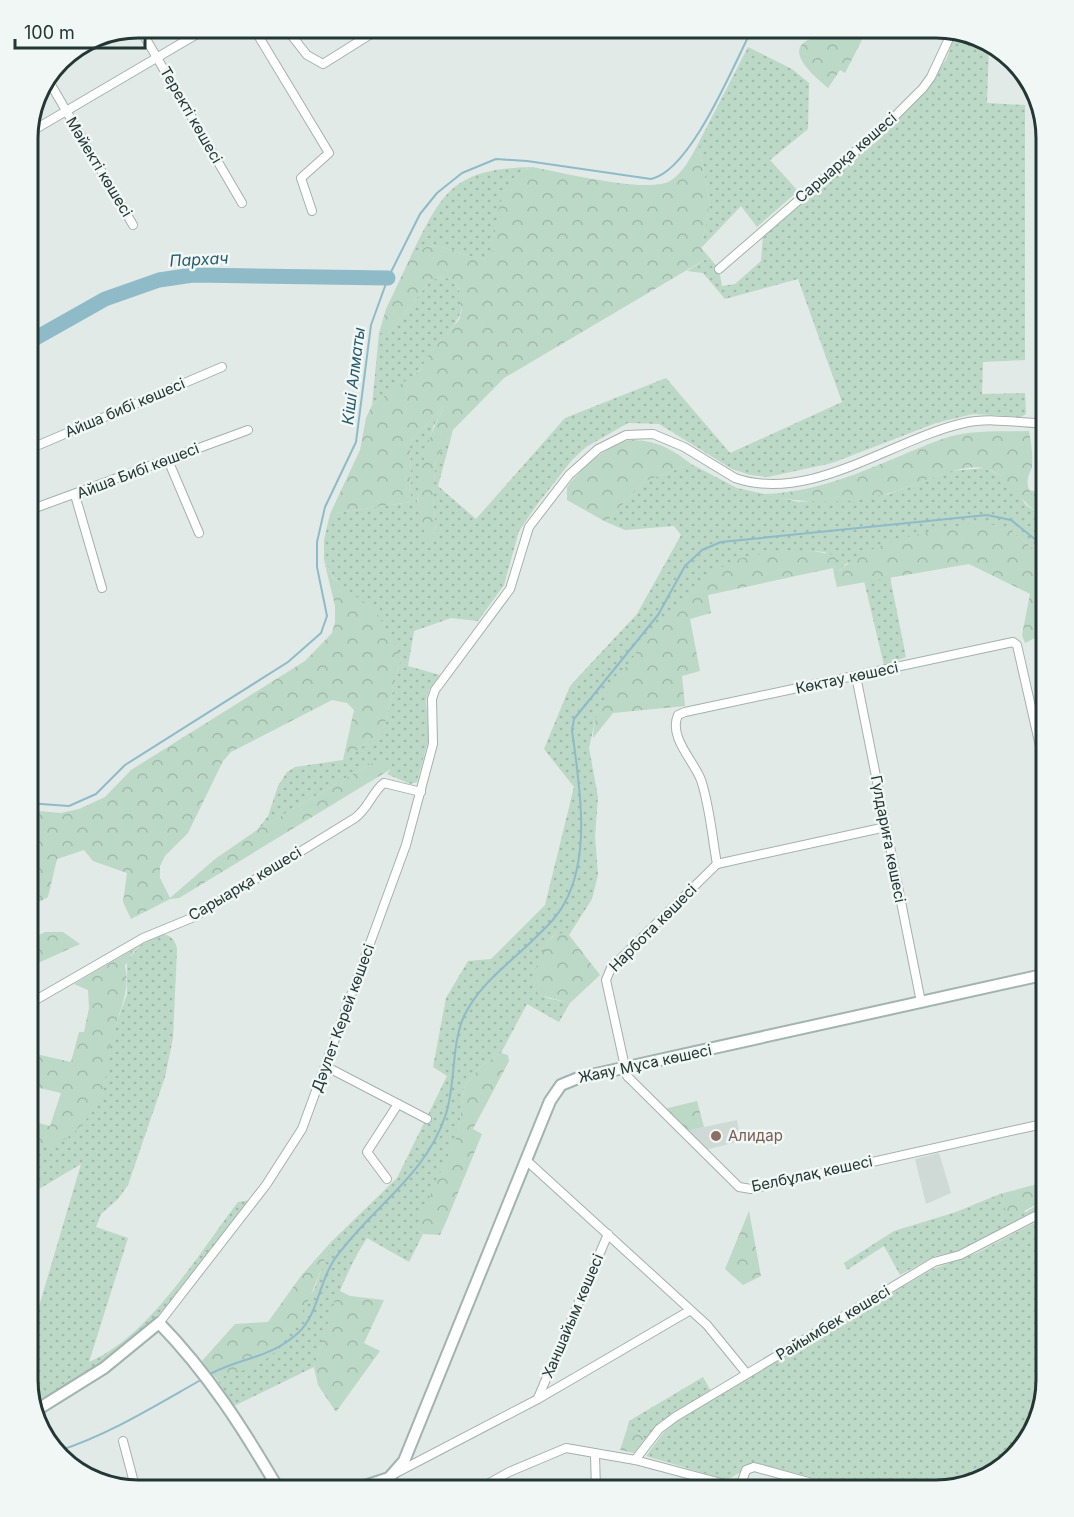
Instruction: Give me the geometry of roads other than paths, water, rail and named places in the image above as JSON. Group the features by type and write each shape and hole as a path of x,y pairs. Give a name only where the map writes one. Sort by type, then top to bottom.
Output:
{"street":[{"name":"Теректі көшесі","path":"146,38 242,203"},
{"path":"39,127 191,38"},
{"path":"260,38 329,153 301,178 312,211"},
{"path":"294,38 307,55 323,64 364,38"},
{"name":"Сарыарқа көшесі","path":"719,269 888,123 923,88 931,77 948,39"},
{"name":"Мәйекті көшесі","path":"52,87 134,225"},
{"name":"Айша бибі көшесі","path":"38,445 222,367"},
{"name":"Дәулет Керей көшесі","path":"42,1407 96,1373 159,1323 286,1157 302,1129 327,1066 406,845 433,744 432,699 435,690 501,604 514,581 520,549 529,527 568,475 598,449 626,435 653,434 667,438 735,478 762,485 833,471 964,423 1036,424"},
{"name":"Айша Бибі көшесі","path":"38,507 248,430"},
{"path":"168,460 199,533"},
{"path":"75,495 102,588"},
{"name":"Көктау көшесі","path":"717,864 703,788 680,742 676,721 678,715 685,712 1012,642 1017,645 1036,729"},
{"name":"Гүлдариға көшесі","path":"856,676 921,1002"},
{"name":"Сарыарқа көшесі","path":"38,999 143,938 194,916 355,818 368,808 377,790 384,783 421,792"},
{"path":"717,864 886,827"},
{"name":"Нарбота көшесі","path":"624,1068 606,976 717,864"},
{"name":"Жаяу Мұса көшесі","path":"394,1475 408,1452 550,1101 561,1085 572,1080 624,1068 1036,976"},
{"path":"327,1066 427,1119"},
{"name":"Белбұлақ көшесі","path":"624,1068 627,1076 742,1189 1036,1125"},
{"path":"387,1179 367,1152 398,1104"},
{"path":"526,1160 722,1340 747,1374"},
{"name":"Райымбек көшесі","path":"635,1460 659,1429 675,1417 934,1262 960,1255 1036,1216"},
{"name":"Ханшайым көшесі","path":"538,1399 608,1234"},
{"name":"Ханшайым көшесі","path":"394,1475 538,1399 689,1311"},
{"path":"159,1323 198,1366 243,1428 273,1479"},
{"path":"123,1442 133,1479"},
{"path":"498,1479 557,1450 576,1450 635,1460 706,1480"},
{"path":"595,1455 596,1480"},
{"path":"742,1480 746,1470 754,1467 801,1480"},
{"path":"382,1479 394,1475"}],"waterway":[{"name":"Кіші Алматы","path":"38,804 69,806 96,794 125,765 288,662 321,633 327,616 317,567 317,542 325,507 356,442 371,325 388,278 420,214 437,193 462,173 496,159 527,161 651,179 666,172 696,137 748,38"},
{"name":"Пархач","path":"38,337 105,299 159,280 193,275 388,278"},
{"path":"212,1373 277,1348 305,1326 334,1260 348,1241 411,1175 437,1137 449,1102 457,1039 464,1016 485,985 553,919 564,904 573,885 581,841 580,795 572,730 574,719 658,615 685,566 702,550 721,542 987,515 1011,520 1036,540"},
{"path":"65,1448 112,1429 199,1381"}],"place":[{"name":"Алидар","path":"716,1136"}]}
